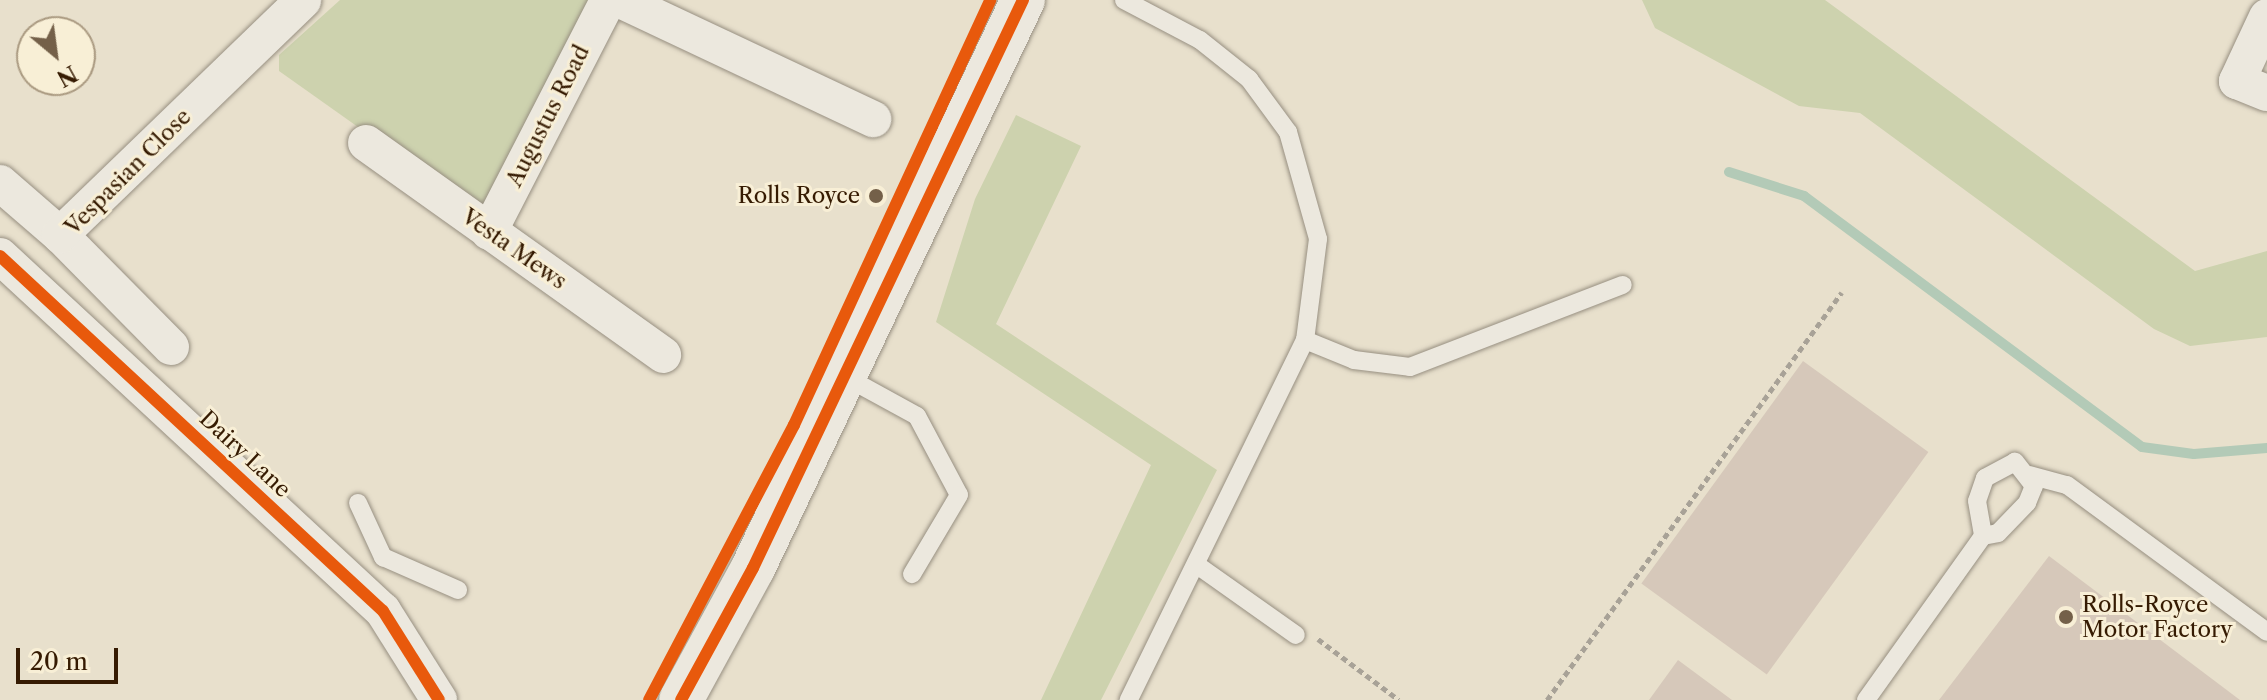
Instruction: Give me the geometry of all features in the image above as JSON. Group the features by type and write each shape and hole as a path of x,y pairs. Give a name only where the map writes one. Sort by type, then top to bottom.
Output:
{"street":[{"name":"Vespasian Close","path":"171,347 60,235 303,0"},
{"name":"Augustus Road","path":"489,232 608,0"},
{"path":"620,0 873,119"},
{"path":"681,700 844,376 1023,0"},
{"path":"2267,17 2237,81 2267,93"},
{"name":"Vesta Mews","path":"366,143 663,355"},
{"path":"0,183 60,235"},
{"name":"Dairy Lane","path":"0,256 357,585 401,635 439,700"}],"lane":[{"path":"1124,0 1200,40 1249,79 1288,132 1309,185 1318,239 1305,340 1129,700"},
{"path":"1305,340 1384,367 1428,364 1623,285"},
{"path":"844,376 917,416 959,495 912,574"},
{"path":"1983,536 1977,501 1985,478 2003,462 2029,475 2067,485 2267,632"},
{"path":"1866,700 1983,536 1998,533 2027,503 2034,486 2029,475"},
{"path":"358,503 383,557 458,590"},
{"path":"357,585 383,557"},
{"path":"1197,565 1296,635"}],"path":[{"path":"1547,700 1842,292"}],"green space":[{"path":"340,0 597,0 485,217 279,71 279,55"},
{"path":"1642,0 1825,0 2195,271 2267,251 2267,337 2190,346 2154,329 1860,113 1799,106 1655,28"},
{"path":"1016,115 1081,146 996,324 1217,470 1101,700 1041,700 1151,465 936,322 975,199"}],"building":[{"path":"1803,361 1928,452 1767,675 1641,583"},
{"name":"Rolls-Royce Motor Factory","path":"2049,556 2240,700 1939,700"},
{"path":"1678,660 1732,700 1649,700"}],"waterway":[{"path":"1729,172 1804,196 2142,447 2194,454 2267,448"}],"cycle path":[{"path":"649,700 794,425 990,0"},
{"path":"681,700 753,568 1023,0"},
{"path":"0,256 383,611 439,700"}],"place":[{"name":"Rolls Royce","path":"876,196"},
{"name":"Rolls-Royce Motor Factory","path":"2066,617"}]}
